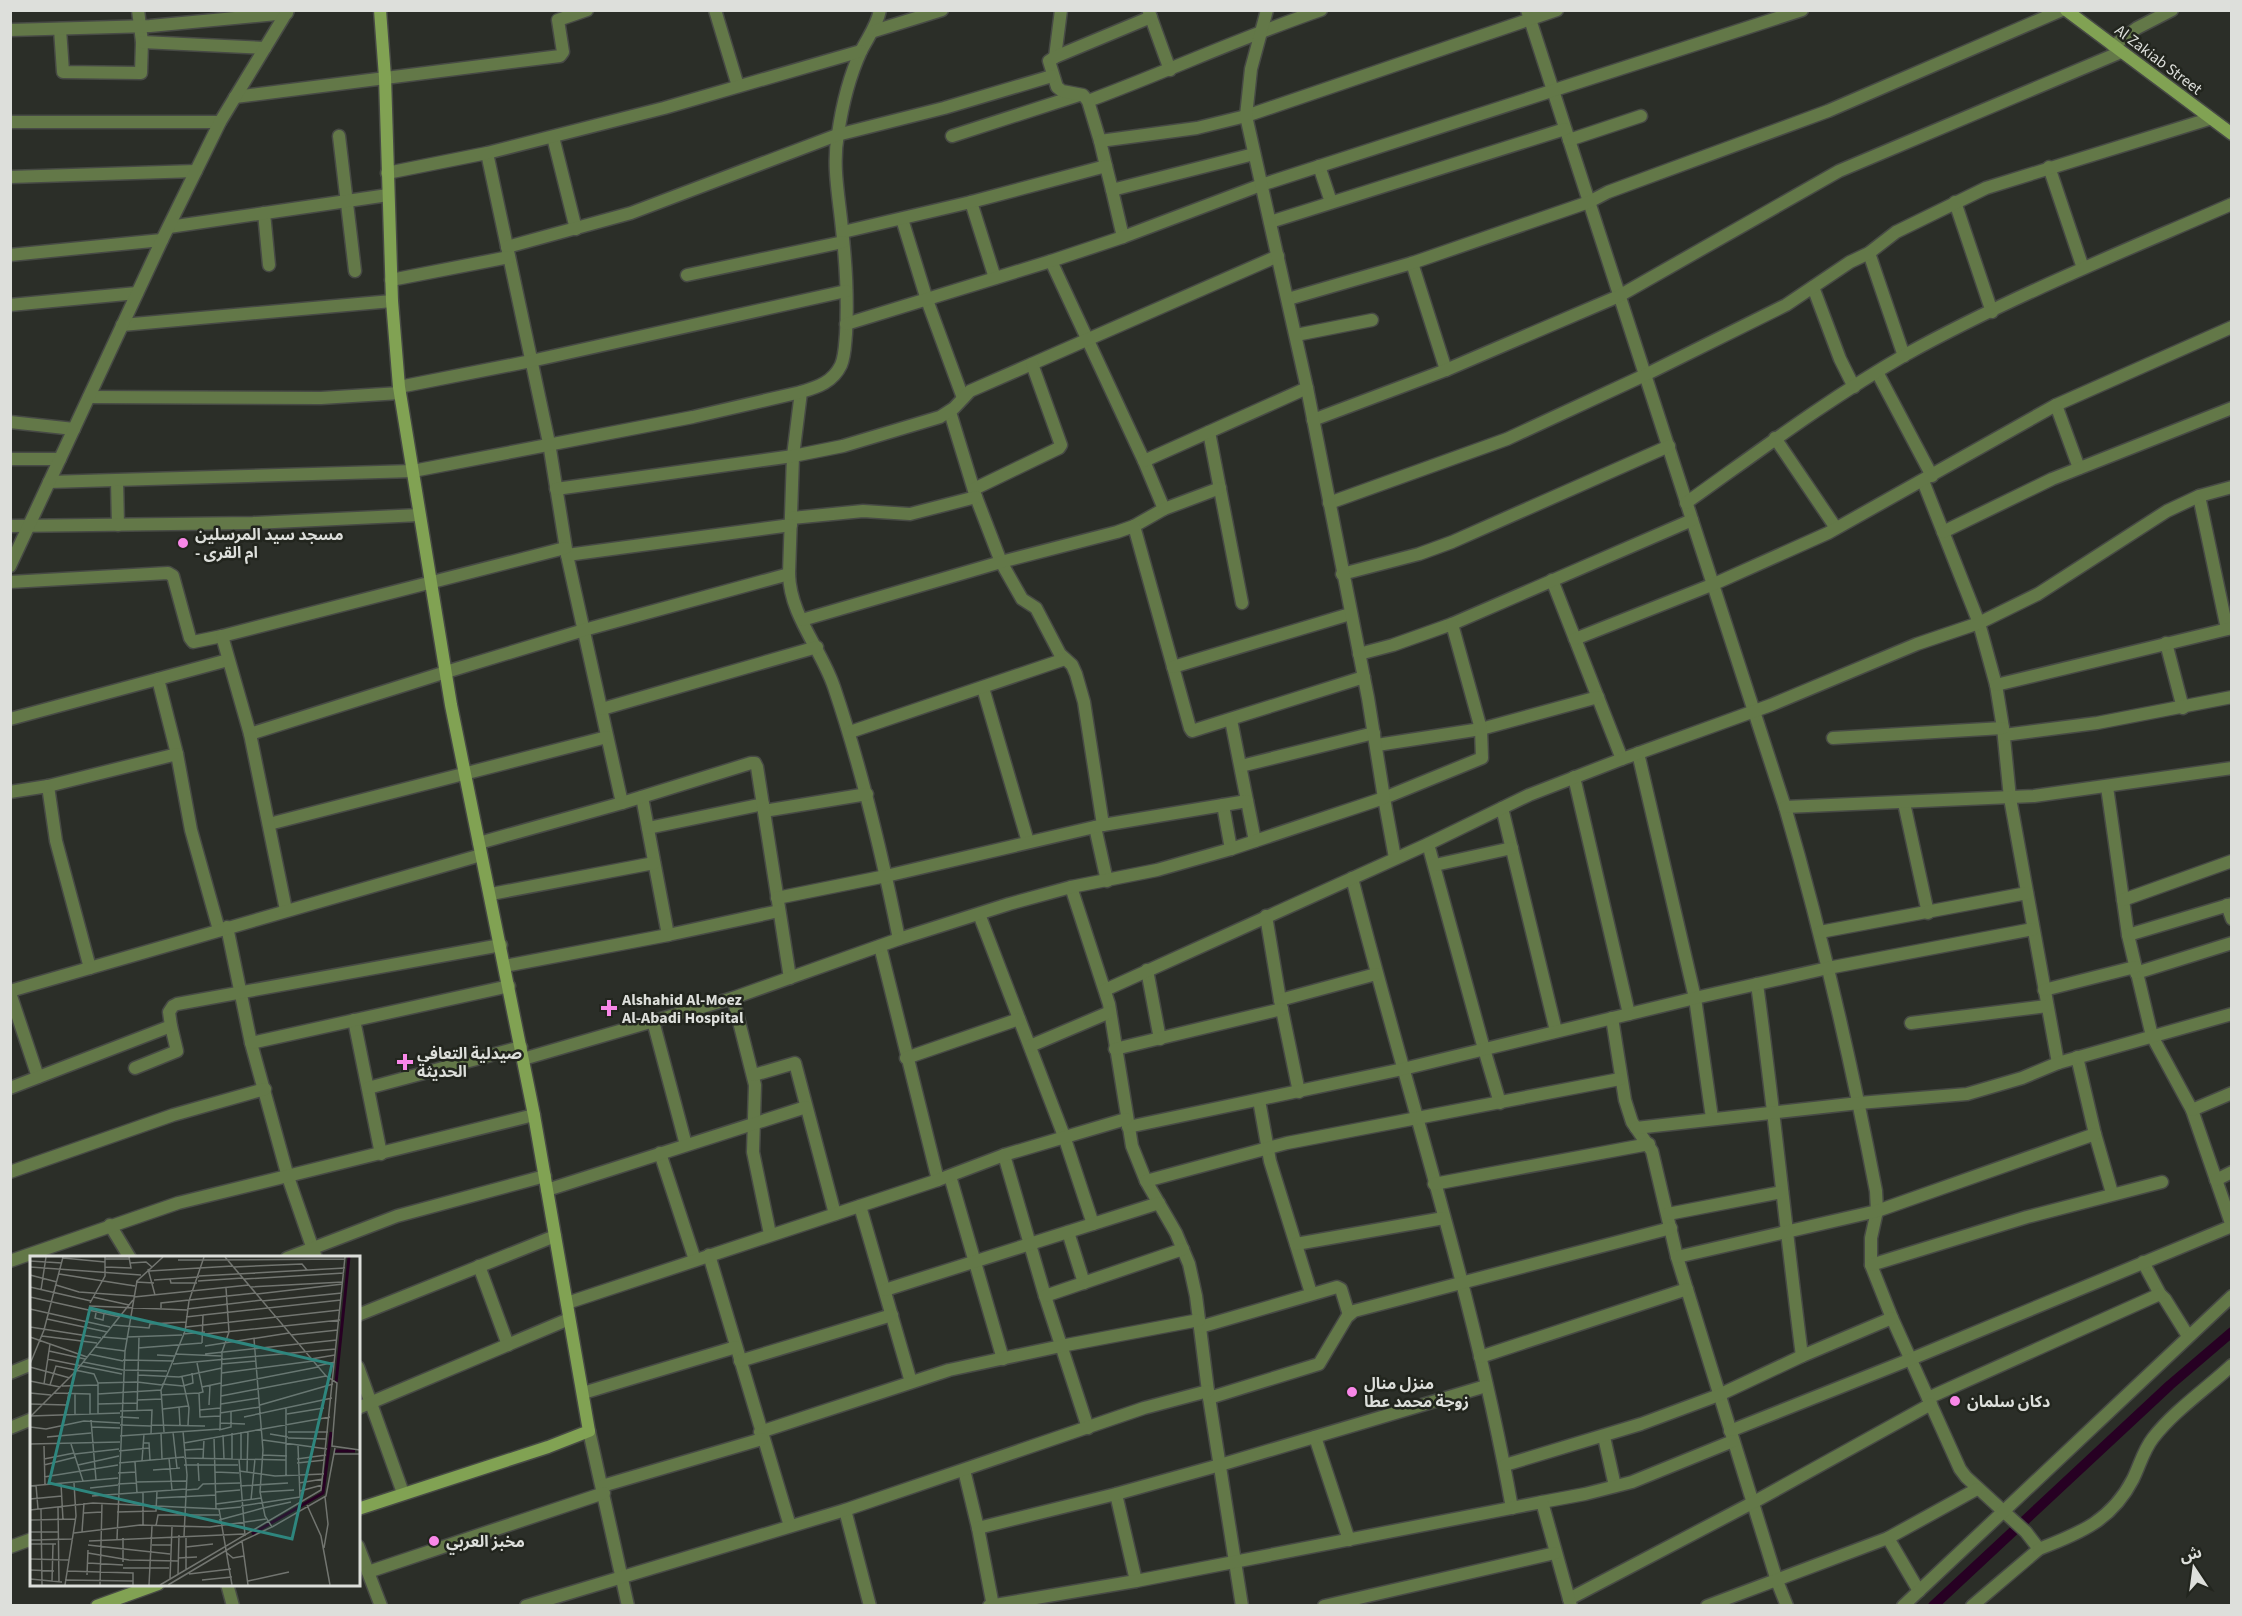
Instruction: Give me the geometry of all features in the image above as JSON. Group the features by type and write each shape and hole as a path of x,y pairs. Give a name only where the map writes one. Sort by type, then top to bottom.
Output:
{"street":[{"path":"60,29 64,72 141,73 141,26 138,10"},
{"path":"380,10 385,77 392,301 400,390 419,515 464,774 501,945 534,1115 589,1431 628,1605"},
{"path":"235,97 560,56 563,52 558,20 587,10"},
{"path":"715,10 738,86"},
{"path":"49,482 413,471 693,417 801,392 831,380 842,363 846,324 843,237 836,174 837,135 845,95 861,51 874,31 880,10"},
{"path":"874,31 942,10"},
{"path":"1055,57 1061,10"},
{"path":"1267,10 1249,78 1246,116 1307,388 1364,678 1395,858"},
{"path":"952,136 1084,98 1170,70 1261,31 1321,10"},
{"path":"1100,141 1205,126 1246,116 1529,15 1557,10"},
{"path":"846,324 1051,261 1123,237 1261,185 1802,10"},
{"path":"1288,299 1412,263 1589,202 1608,192 1828,111 2064,10"},
{"name":"Al Zakiab Street","path":"2064,10 2232,134"},
{"path":"1313,420 1446,370 1619,296 1839,171 2117,49 2137,28 2172,10"},
{"path":"10,30 141,26 287,12"},
{"path":"10,566 162,240 220,122 287,12"},
{"path":"1123,237 1100,141 1084,98 1059,89 1048,63 1055,57 1150,14 1170,70"},
{"path":"1529,15 1785,807 1820,932 1859,1103 1875,1191 1877,1211 1871,1238 1871,1265 1892,1318 1960,1469 1977,1489 2026,1532 2039,1548"},
{"path":"141,42 265,48"},
{"path":"387,173 487,153 664,108 861,51"},
{"path":"391,280 508,252 631,213 837,135 944,108 1052,76"},
{"path":"1270,222 1331,202 1567,134 1641,116"},
{"path":"1329,503 1507,439 1645,375 1786,305 1850,262 1869,253 1896,232 1986,188 2210,119"},
{"path":"10,122 220,122"},
{"path":"339,136 355,271"},
{"path":"553,136 576,229"},
{"path":"487,153 549,443 566,551 622,803"},
{"path":"1112,190 1254,154"},
{"path":"687,275 843,237 902,219 1106,166"},
{"path":"1319,166 1331,202"},
{"path":"2049,167 2083,268"},
{"path":"10,177 196,171"},
{"path":"169,227 388,195"},
{"path":"971,202 994,278"},
{"path":"1955,202 1992,312"},
{"path":"1686,503 1775,438 1904,356 2083,268 2232,204"},
{"path":"264,213 269,265"},
{"path":"902,219 927,300 963,398"},
{"path":"10,255 162,240"},
{"path":"1869,253 1904,356"},
{"path":"556,489 793,456 860,442 926,423 950,412 970,391 1278,256"},
{"path":"1051,261 1164,509"},
{"path":"1412,263 1446,370"},
{"path":"1813,287 1840,359 1854,387"},
{"path":"89,397 321,398 400,390 846,291"},
{"path":"10,305 137,293"},
{"path":"122,325 392,301"},
{"path":"1296,335 1372,320"},
{"path":"1575,639 1714,584 1828,533 2056,405 2232,327"},
{"path":"10,582 168,573 173,576 193,642 431,581 566,551 863,511 910,514 975,493 1062,445 1032,364"},
{"path":"1877,372 1927,478 1943,532 1979,624 1996,684 2004,732 2010,798 2058,1063"},
{"path":"1144,461 1307,388"},
{"path":"801,392 793,456 789,574 791,596 829,672 850,732 867,794 899,939"},
{"path":"2056,405 2079,468"},
{"path":"1943,532 2012,497 2079,468 2232,408"},
{"path":"950,412 975,493 1001,562 1022,599 1036,608 1060,654 1072,665 1081,689 1107,881"},
{"path":"10,422 74,429"},
{"path":"1209,432 1242,603"},
{"path":"1775,438 1836,528"},
{"path":"1342,573 1419,554 1452,542 1669,446"},
{"path":"10,459 60,459"},
{"path":"117,481 118,525"},
{"path":"1105,990 1574,777 1753,712 1917,644 1979,624 2038,594 2167,511 2199,496 2232,487"},
{"path":"802,621 1001,562 1117,532 1134,526 1164,509 1220,488"},
{"path":"1996,684 2229,628 2199,496"},
{"path":"10,526 253,523 419,515"},
{"path":"1359,654 1393,645 1452,624 1692,520"},
{"path":"1134,526 1192,731 1364,678"},
{"path":"250,734 584,630 789,574"},
{"path":"1552,580 1622,759"},
{"path":"1173,667 1350,614"},
{"path":"368,1088 653,1021 733,998 899,939 979,914 1071,887 1157,870 1231,849 1384,798 1479,761 1482,758 1480,729 1452,624"},
{"path":"222,636 250,734 286,910"},
{"path":"2166,644 2183,708"},
{"path":"602,709 818,647"},
{"path":"850,732 1065,659"},
{"path":"10,719 228,660"},
{"path":"158,679 177,754 191,830 223,928 251,1043 288,1177 314,1252"},
{"path":"983,688 1028,842"},
{"path":"1241,766 1375,739 1480,729 1598,697"},
{"path":"1833,738 2004,732 2097,723 2232,698"},
{"path":"1231,720 1255,841"},
{"path":"269,824 607,736"},
{"path":"1638,753 1695,998 1712,1118"},
{"path":"10,792 48,786 177,754"},
{"path":"38,1077 10,992 286,910 751,762 757,767 790,978"},
{"path":"1785,807 2010,798 2107,787 2232,768"},
{"path":"1574,777 1629,1014"},
{"path":"48,786 56,841 90,968"},
{"path":"964,1470 978,1528 992,1605 1237,1562 1632,1482 1911,1359 2232,1226 2192,1110 2152,1036 2128,935 2107,787"},
{"path":"648,828 763,807 867,794"},
{"path":"642,797 668,935"},
{"path":"777,898 886,876 1099,826 1247,801"},
{"path":"1904,803 1928,913"},
{"path":"1223,805 1231,849"},
{"path":"1502,808 1556,1031"},
{"path":"1428,844 1500,1102"},
{"path":"1435,865 1512,848"},
{"path":"2123,900 2232,861"},
{"path":"490,894 654,863"},
{"path":"1352,878 1376,974 1461,1282 1480,1357 1512,1508"},
{"path":"1071,887 1105,990 1132,1146 1146,1181 1184,1248 1189,1264 1242,1605"},
{"path":"1820,932 2027,893"},
{"path":"2128,935 2229,904 2232,919"},
{"path":"505,966 779,911"},
{"path":"979,914 1064,1136 1093,1224"},
{"path":"1266,916 1299,1092"},
{"path":"567,1303 1064,1136 1299,1092 1828,968 2033,929"},
{"path":"2044,990 2135,970 2232,943"},
{"path":"135,1068 177,1051 169,1012 173,1006 501,945"},
{"path":"880,946 906,1058 944,1178 976,1261 1003,1359"},
{"path":"1147,970 1160,1039"},
{"path":"1115,1049 1160,1039 1281,1005 1376,974"},
{"path":"1757,984 1775,1112 1786,1232 1802,1356"},
{"path":"251,1043 509,986"},
{"path":"733,998 754,1075 753,1152 770,1234"},
{"path":"1911,1023 2047,1006"},
{"path":"1030,1046 1110,1012"},
{"path":"1636,1128 1712,1118 1967,1094 2022,1078 2077,1057 2232,1014"},
{"path":"1612,1018 1620,1079 1629,1115 1649,1144 1677,1257 1777,1581 1787,1605"},
{"path":"906,1058 1019,1019"},
{"path":"354,1020 381,1154"},
{"path":"653,1021 686,1144"},
{"path":"10,1088 171,1026"},
{"path":"2077,1057 2112,1193"},
{"path":"754,1075 795,1063 835,1214"},
{"path":"1146,1181 1267,1148 1620,1079"},
{"path":"10,1172 173,1115 265,1089"},
{"path":"2192,1110 2232,1093"},
{"path":"1258,1100 1267,1148 1311,1293"},
{"path":"547,1191 686,1144 806,1107"},
{"path":"10,1261 178,1203 534,1115"},
{"path":"1677,1257 1877,1211 2095,1134"},
{"path":"1434,1184 1649,1144"},
{"path":"660,1153 695,1260"},
{"path":"1004,1155 1029,1245 1088,1428"},
{"path":"2216,1180 2232,1172"},
{"path":"292,1256 314,1252 397,1216 545,1176"},
{"path":"1871,1265 2112,1193 2162,1182"},
{"path":"1668,1214 1782,1192"},
{"path":"885,1290 1159,1203"},
{"path":"860,1206 911,1382"},
{"path":"1296,1244 1444,1218"},
{"path":"110,1225 129,1256"},
{"path":"526,1605 845,1510 1154,1405 1209,1394 1319,1364 1348,1315 1354,1311 1671,1228"},
{"path":"1068,1232 1084,1283"},
{"path":"360,1314 555,1236"},
{"path":"1045,1296 1184,1248"},
{"path":"709,1255 761,1436 790,1526"},
{"path":"2144,1262 2160,1293 2188,1336"},
{"path":"479,1266 508,1345"},
{"path":"368,1572 949,1370 1061,1346 1200,1324 1339,1287 1348,1315"},
{"path":"1480,1357 1687,1289"},
{"path":"1542,1502 1570,1602 1754,1502 1929,1401 2160,1293"},
{"path":"1903,1605 2232,1296"},
{"path":"740,1361 892,1315"},
{"path":"1504,1465 1604,1437 1719,1395 1802,1356 1892,1318"},
{"path":"360,1406 569,1319"},
{"path":"582,1393 736,1347"},
{"path":"10,1373 30,1365"},
{"path":"1972,1605 2039,1548 2092,1526 2109,1514 2122,1498 2134,1478 2141,1458 2162,1428 2232,1365"},
{"path":"360,1372 403,1493"},
{"path":"978,1528 1116,1494 1220,1465 1486,1386"},
{"path":"10,1428 30,1420"},
{"path":"360,1508 548,1447 589,1431"},
{"path":"1315,1437 1349,1540"},
{"path":"1604,1437 1615,1486"},
{"path":"1707,1605 1888,1538 1977,1489"},
{"path":"1116,1494 1136,1581"},
{"path":"845,1510 870,1605"},
{"path":"1888,1538 1919,1591"},
{"path":"10,1546 30,1540"},
{"path":"360,1551 381,1605"},
{"path":"1324,1605 1357,1602 1555,1553"},
{"path":"100,1605 152,1586"},
{"path":"228,1586 233,1605"}],"waterway":[{"path":"1933,1606 2170,1385 2232,1332"}],"place":[{"name":"مسجد سيد المرسلين - ام القرى","path":"183,543"},
{"name":"Alshahid Al-Moez Al-Abadi Hospital","path":"609,1008"},
{"name":"صيدلية التعافي الحديثة","path":"405,1062"},
{"name":"منزل منال زوجة محمد عطا","path":"1352,1392"},
{"name":"دكان سلمان","path":"1955,1401"},
{"name":"مخبز العربي","path":"434,1541"}]}
